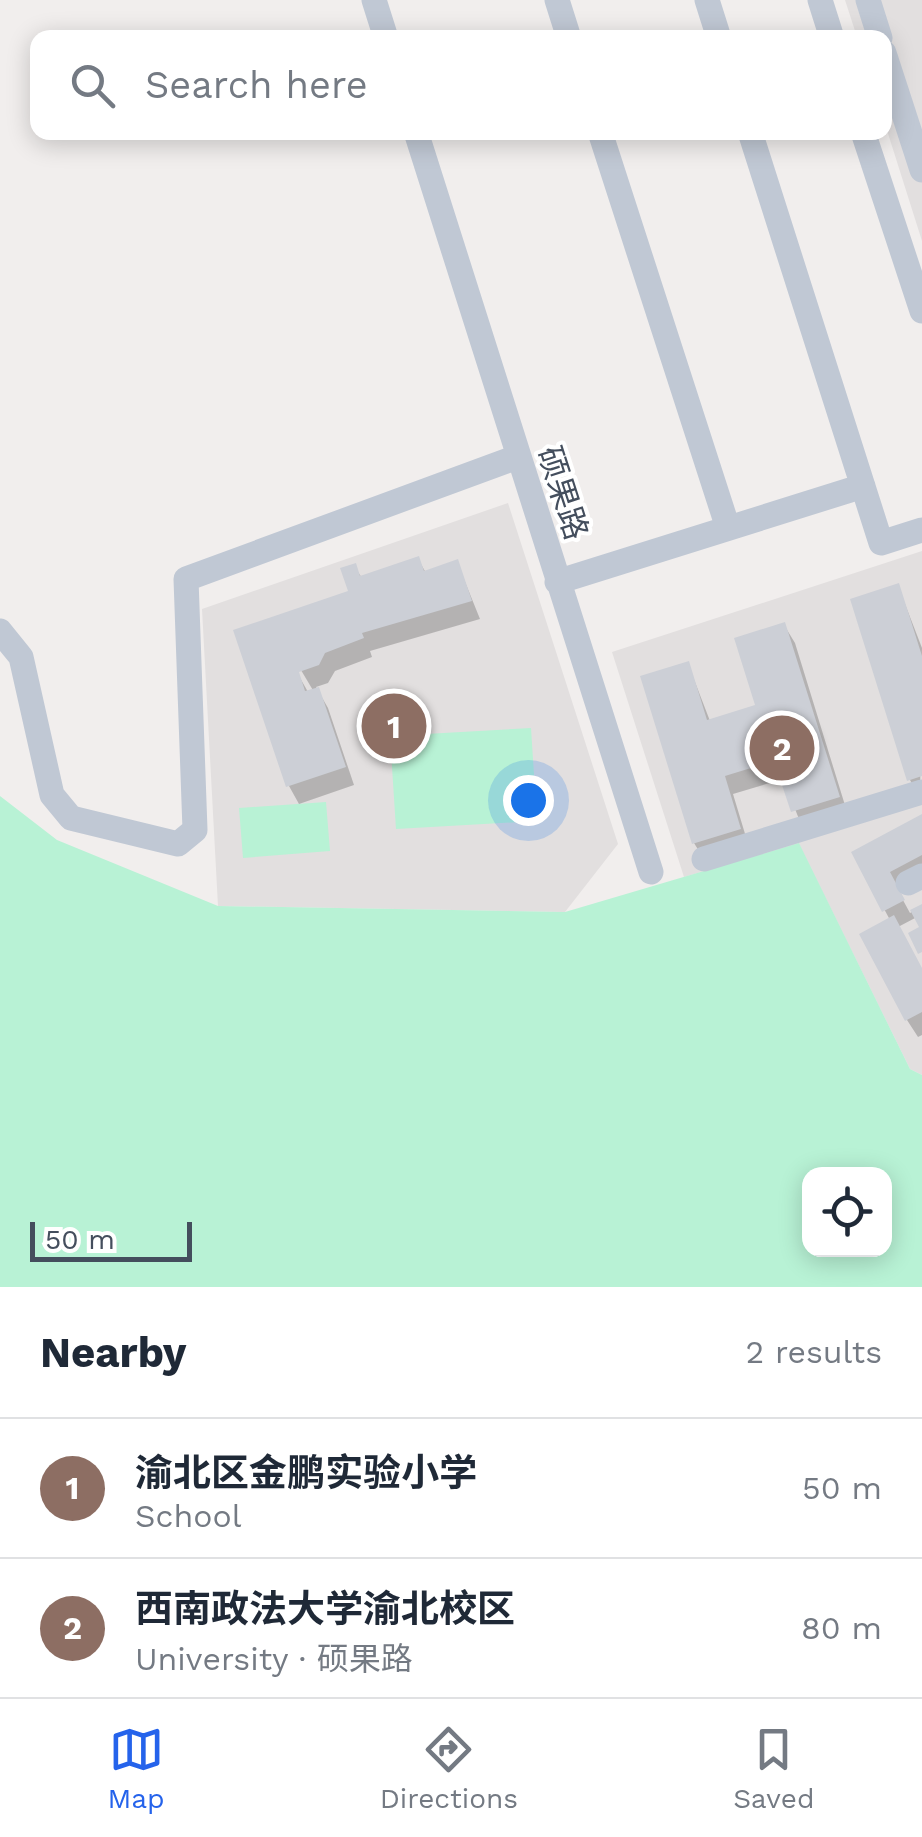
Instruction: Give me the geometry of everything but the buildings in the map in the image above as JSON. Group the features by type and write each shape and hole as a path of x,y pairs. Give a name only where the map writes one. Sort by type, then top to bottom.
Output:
{"street":[{"path":"374,0 383,30"},
{"path":"557,0 566,30"},
{"path":"707,0 716,30"},
{"path":"820,0 829,30"},
{"path":"868,0 877,30"},
{"path":"892,78 922,170"},
{"name":"硕果路","path":"419,140 651,872"},
{"path":"603,140 728,528"},
{"path":"753,140 881,544 922,530"},
{"path":"867,140 922,312"},
{"path":"0,631 21,657 52,795 71,818 178,844 195,830 186,578 518,457"},
{"path":"557,582 863,486"},
{"path":"704,858 922,792"}],"shaded area":[{"path":"845,0 922,0 922,241 890,140 892,30 855,30"},
{"path":"508,503 618,844 565,912 218,906 202,609"},
{"path":"922,551 922,1075 910,1069 799,844 684,877 612,652"}],"green space":[{"path":"531,728 537,821 396,829 390,736"},
{"path":"0,796 57,840 218,906 565,912 799,843 910,1069 922,1075 922,1287 0,1287"},
{"path":"326,802 330,851 243,858 239,808"}],"place":[{"name":"渝北区金鹏实验小学","path":"394,726"},
{"name":"西南政法大学渝北校区","path":"782,748"}]}
